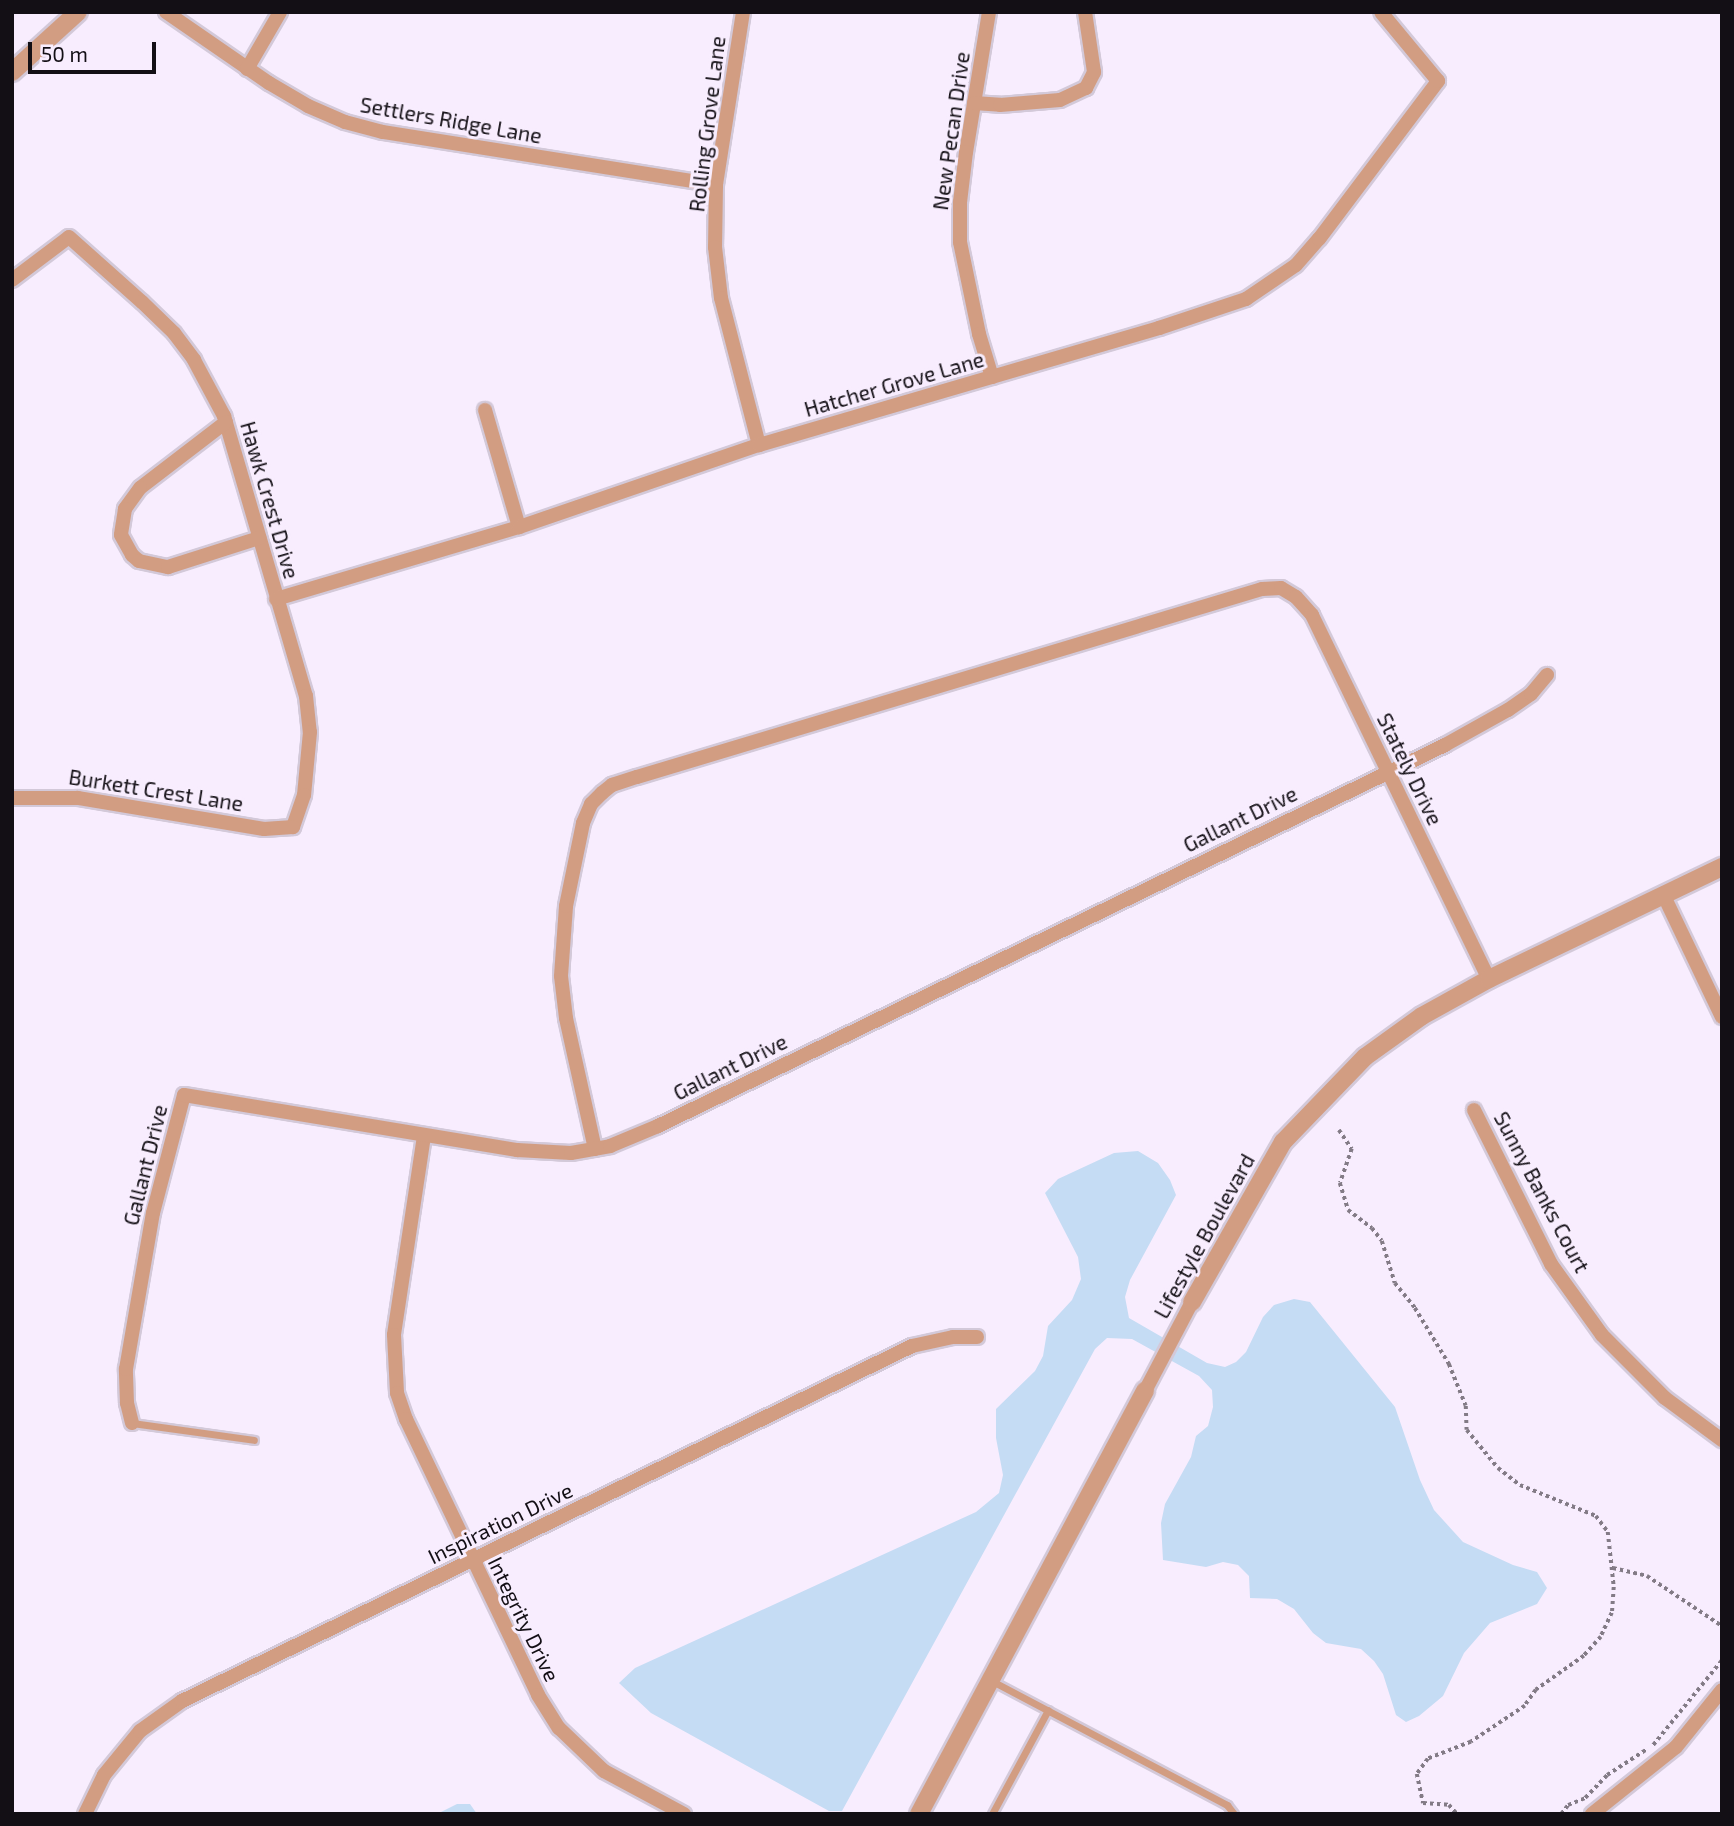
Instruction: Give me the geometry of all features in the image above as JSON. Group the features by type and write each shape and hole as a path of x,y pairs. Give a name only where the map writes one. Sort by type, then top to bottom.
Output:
{"street":[{"path":"12,72 78,12"},
{"name":"Settlers Ridge Lane","path":"166,12 247,69 308,106 345,122 383,132 716,185"},
{"path":"247,69 280,12"},
{"name":"Rolling Grove Lane","path":"743,12 716,185 715,247 721,298 759,445"},
{"name":"New Pecan Drive","path":"989,12 960,202 960,242 979,334 992,377"},
{"path":"974,103 1040,102 1079,93 1094,72 1085,12"},
{"name":"Hatcher Grove Lane","path":"276,599 519,527 759,445 1210,313 1246,299 1296,265 1319,239 1437,81 1381,12"},
{"name":"Hawk Crest Drive","path":"12,280 68,237 174,333 206,379 226,422 306,696 309,715 307,775 293,827"},
{"path":"485,410 519,527"},
{"path":"226,422 140,488 125,509 121,535 132,555 139,561 168,567 259,538"},
{"name":"Stately Drive","path":"595,1149 566,1018 561,975 566,906 583,823 591,804 602,793 612,785 637,777 1262,589 1281,588 1296,597 1312,615 1489,979"},
{"name":"Gallant Drive","path":"132,1423 127,1404 126,1369 149,1231 184,1096 544,1153 595,1149 658,1126 1388,772 1491,720 1531,694 1547,675"},
{"name":"Burkett Crest Lane","path":"12,798 78,798 264,829 293,827"},
{"name":"Lifestyle Boulevard","path":"919,1814 1192,1302 1283,1142 1322,1098 1365,1057 1422,1016 1489,979 1722,867"},
{"path":"1664,895 1722,1017"},
{"name":"Sunny Banks Court","path":"1474,1110 1551,1264 1602,1335 1665,1398 1722,1440"},
{"name":"Integrity Drive","path":"424,1136 396,1317 395,1377 405,1419 538,1695 571,1742 604,1770 684,1814"},
{"name":"Inspiration Drive","path":"85,1814 104,1775 140,1731 160,1715 219,1681 912,1346 939,1339 977,1337"},
{"path":"1592,1814 1676,1747 1722,1690"}],"lane":[{"path":"132,1423 254,1440"},
{"path":"991,1680 1227,1805 1234,1814"},
{"path":"992,1814 1048,1710"}],"path":[{"path":"1339,1130 1352,1149 1340,1183 1348,1210 1372,1228 1382,1241 1395,1283 1415,1308 1449,1364 1454,1382 1466,1406 1467,1430 1498,1468 1520,1485 1596,1516 1608,1532 1613,1568 1612,1613 1601,1637 1584,1656 1543,1685 1525,1706 1471,1742 1428,1759 1417,1774 1423,1803 1450,1805 1457,1814"},
{"path":"1613,1568 1647,1576 1722,1626"},
{"path":"1561,1814 1569,1805 1585,1798 1607,1775 1652,1747 1722,1660"}],"water":[{"path":"1138,1151 1158,1163 1170,1180 1176,1195 1130,1280 1125,1297 1129,1318 1207,1363 1225,1367 1236,1362 1246,1352 1263,1317 1274,1305 1294,1299 1310,1302 1395,1407 1420,1480 1434,1510 1463,1542 1513,1565 1537,1572 1547,1588 1537,1604 1490,1623 1464,1653 1443,1696 1419,1716 1406,1722 1396,1715 1383,1674 1374,1661 1361,1649 1326,1643 1313,1633 1294,1609 1277,1599 1250,1598 1249,1576 1238,1565 1223,1562 1206,1567 1163,1560 1161,1523 1165,1504 1191,1457 1196,1436 1208,1426 1213,1407 1212,1390 1199,1376 1132,1339 1107,1338 1095,1349 842,1811 829,1811 651,1713 619,1683 635,1668 976,1512 999,1493 1003,1475 996,1438 996,1409 1035,1371 1043,1356 1048,1326 1072,1300 1081,1279 1078,1257 1045,1193 1058,1179 1114,1153"},
{"path":"457,1804 470,1804 477,1814 437,1814"}]}
